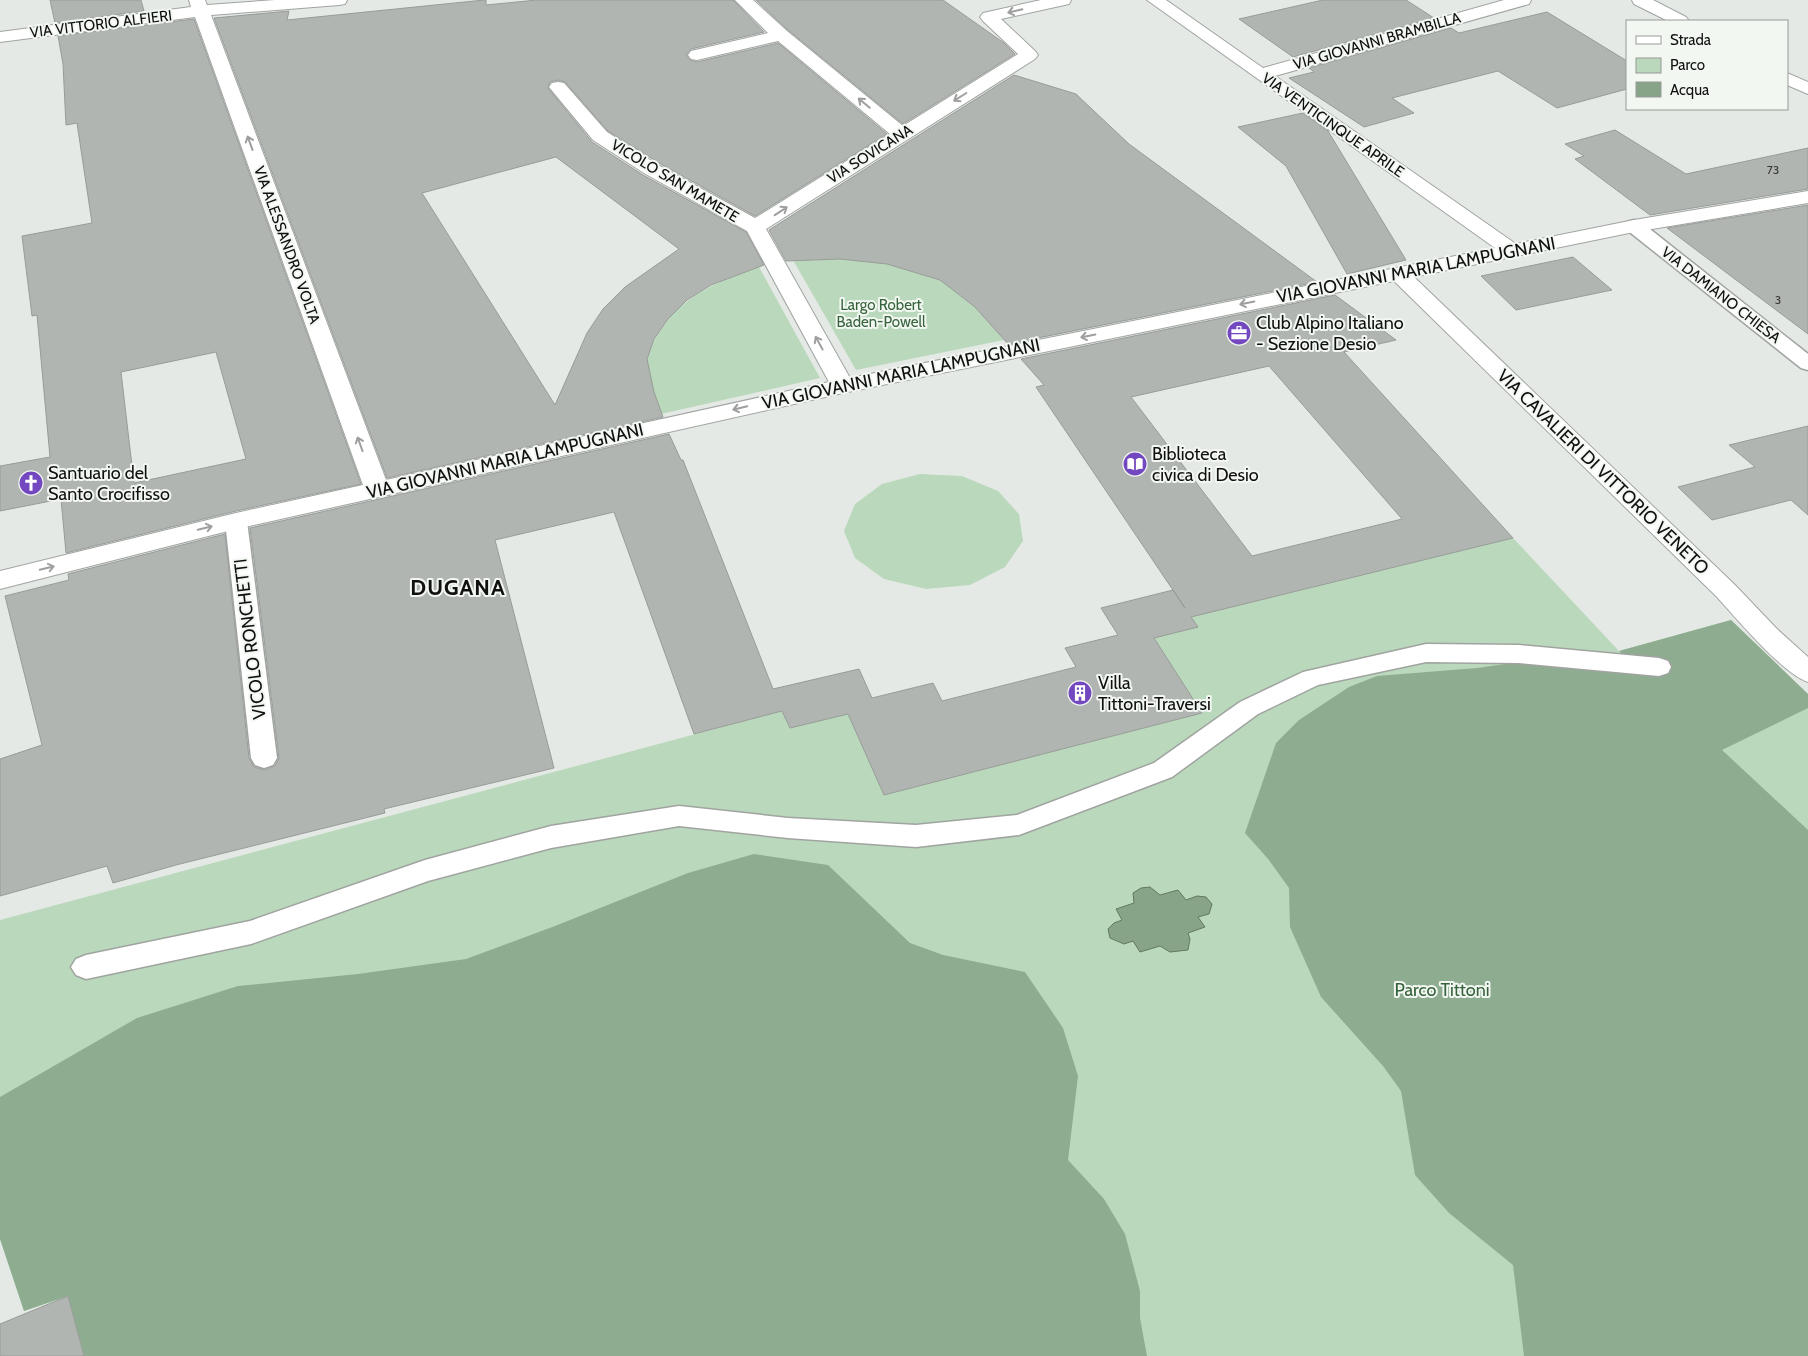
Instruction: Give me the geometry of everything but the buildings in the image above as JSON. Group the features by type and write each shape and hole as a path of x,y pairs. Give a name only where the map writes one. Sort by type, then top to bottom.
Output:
{"street":[{"name":"VIA VITTORIO ALFIERI","path":"0,37 199,6 339,0"},
{"path":"743,0 901,134"},
{"name":"VIA SOVICANA","path":"755,228 1028,55 989,17 1063,0"},
{"name":"VIA VENTICINQUE APRILE","path":"1155,0 1512,250"},
{"name":"VIA GIOVANNI BRAMBILLA","path":"1261,74 1523,0"},
{"path":"1640,0 1678,20"},
{"name":"VIA ALESSANDRO VOLTA","path":"199,6 377,489"},
{"path":"697,55 781,34"},
{"path":"1788,79 1808,89"},
{"name":"VICOLO SAN MAMETE","path":"558,87 600,136 651,169 755,228"},
{"name":"VIA GIOVANNI MARIA LAMPUGNANI","path":"0,580 236,521 843,386 1634,226 1808,197"},
{"path":"755,228 843,386"},
{"name":"VIA CAVALIERI DI VITTORIO VENETO","path":"1398,273 1629,496 1768,636 1808,672"}],"lane":[{"name":"VIA DAMIANO CHIESA","path":"1634,226 1808,364"},
{"name":"VICOLO RONCHETTI","path":"236,521 264,758"},
{"path":"86,967 251,932 425,872 550,837 680,816 788,828 916,836 1019,825 1163,770 1248,708 1312,678 1426,653 1519,654 1659,667"}],"green space":[{"name":"Largo Robert Baden-Powell","path":"840,259 887,264 940,280 975,307 1004,340 856,370 793,260"},
{"path":"759,267 820,378 661,414 647,363 650,349 658,334 682,305 706,289"},
{"path":"920,474 962,476 998,491 1019,514 1023,541 1005,567 970,585 926,589 884,579 855,558 844,531 855,504 882,484"},
{"name":"Parco Tittoni","path":"1513,538 1619,651 1731,620 1808,694 1808,1356 84,1356 68,1296 24,1311 0,1239 0,920 782,711 790,728 848,714 884,795 1202,713 1154,638 1191,617"},
{"path":"1731,620 1808,694 1808,708 1722,750 1808,830 1808,1356 1524,1356 1513,1265 1449,1213 1415,1175 1401,1091 1383,1066 1321,997 1290,927 1289,888 1269,860 1245,833 1276,743 1299,720 1349,687 1377,676 1477,668 1520,662 1640,672 1619,651"},
{"path":"754,854 828,865 910,943 943,955 1025,972 1063,1028 1078,1076 1068,1160 1104,1199 1125,1234 1140,1291 1140,1318 1147,1356 84,1356 68,1296 24,1311 0,1239 0,1097 137,1018 238,986 358,974 466,959 688,873"}],"water":[{"path":"1150,887 1160,895 1178,890 1186,900 1197,896 1206,897 1212,904 1209,914 1198,917 1205,927 1188,933 1190,939 1188,950 1170,952 1160,946 1140,952 1133,941 1124,944 1110,938 1108,929 1114,923 1122,920 1116,909 1134,903 1133,893 1141,888"}],"place":[{"name":"Club Alpino Italiano - Sezione Desio","path":"1239,333"},
{"name":"Biblioteca civica di Desio","path":"1135,464"},
{"name":"Santuario del Santo Crocifisso","path":"31,483"},
{"name":"Villa Tittoni-Traversi","path":"1080,693"}],"district":[{"name":"DUGANA","path":"458,587"}]}
